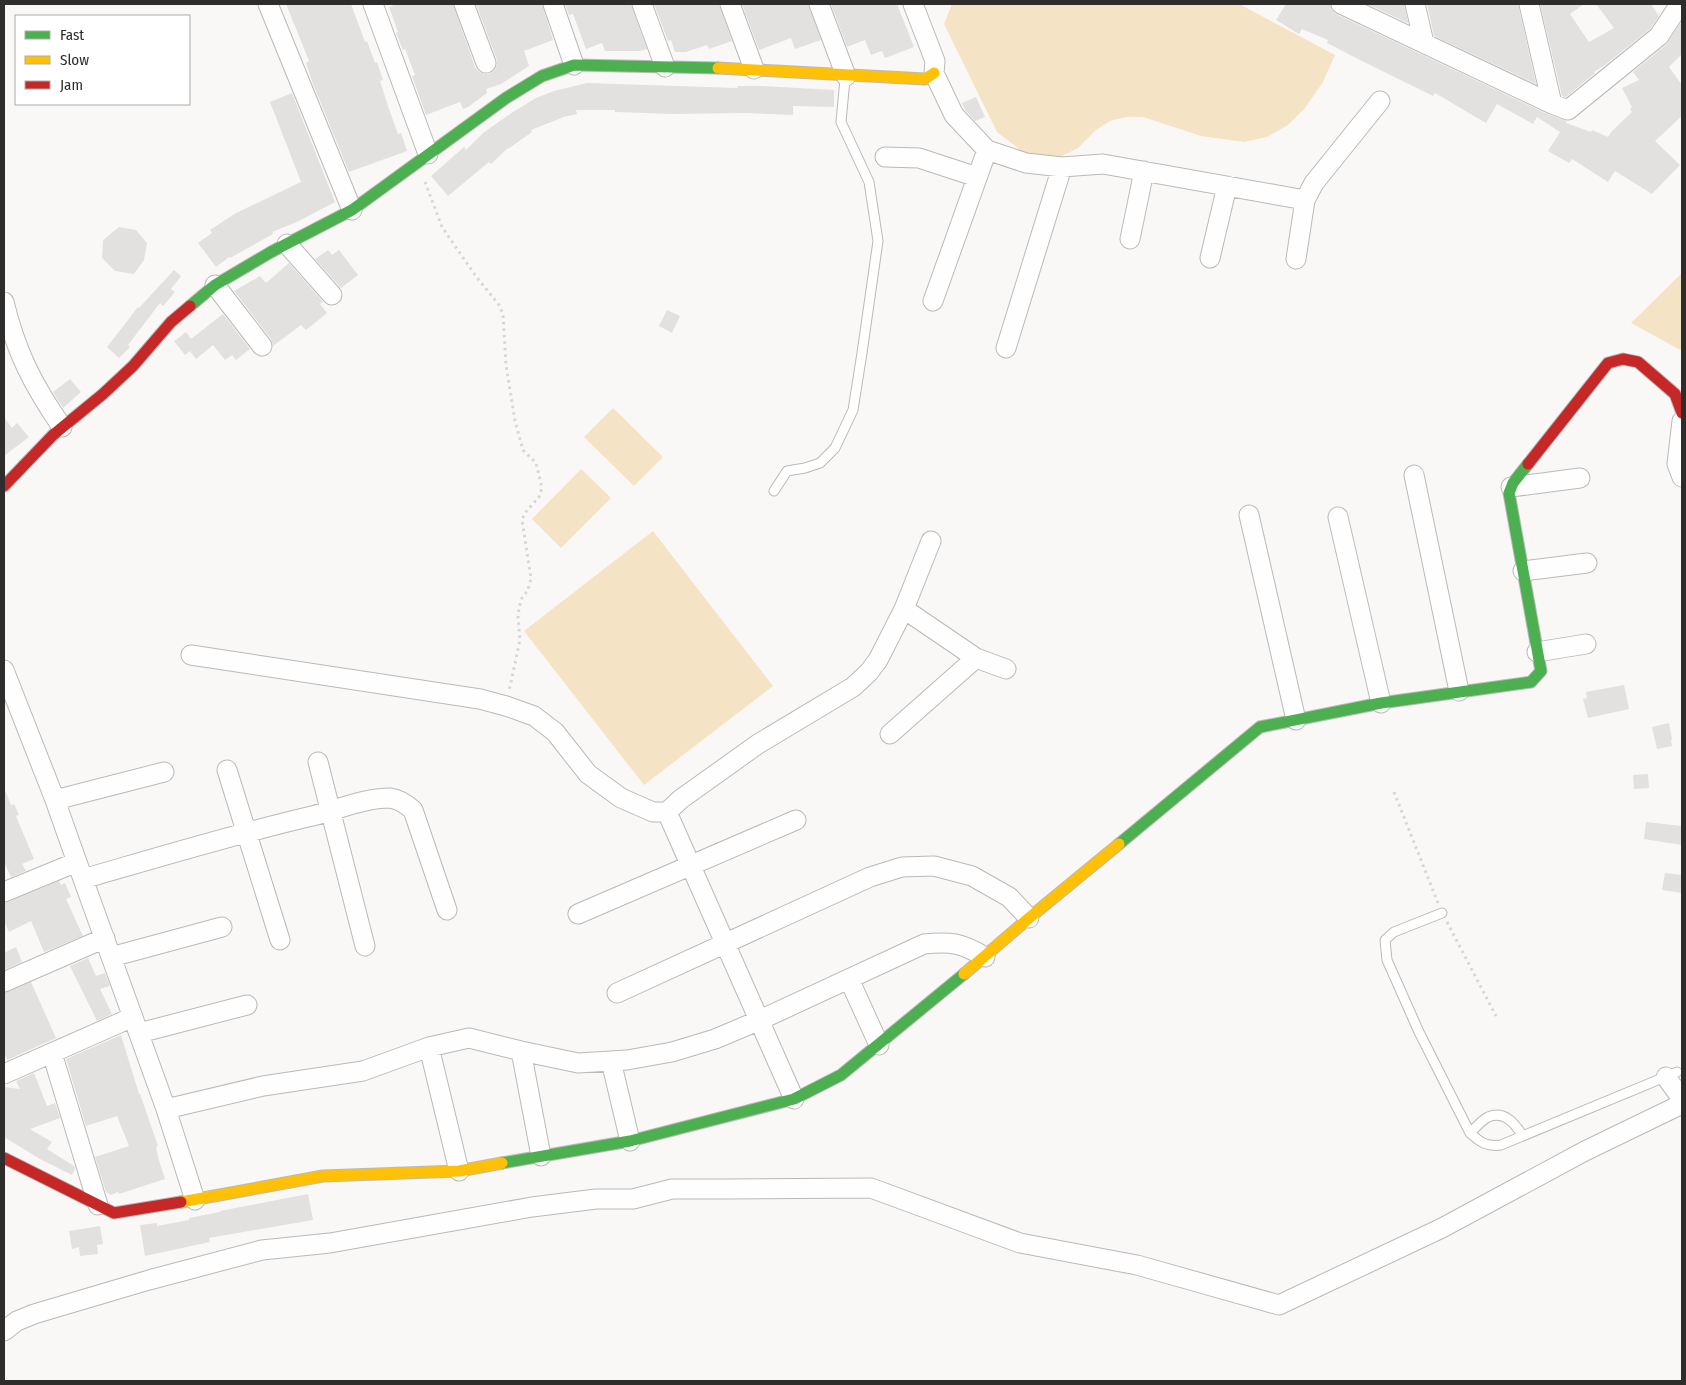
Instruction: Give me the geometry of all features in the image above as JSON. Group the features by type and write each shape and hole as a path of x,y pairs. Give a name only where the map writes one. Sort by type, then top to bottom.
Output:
{"street":[{"path":"268,4 352,210"},
{"path":"373,4 423,158"},
{"path":"464,4 486,63"},
{"path":"553,4 574,65"},
{"path":"642,4 665,67"},
{"path":"730,4 754,69"},
{"path":"819,4 846,76"},
{"path":"913,4 935,61 934,73 954,115 987,150 1026,163 1062,167 1103,164 1305,200"},
{"path":"1341,4 1568,110 1659,36 1680,4"},
{"path":"1415,4 1424,43"},
{"path":"1530,4 1552,104"},
{"path":"4,486 37,450 133,366 171,322 215,285 352,210 506,98 542,76 574,65 754,69 846,76 925,78 934,73"},
{"path":"1296,259 1305,200 1314,183 1380,101"},
{"path":"933,301 987,150"},
{"path":"885,157 919,158 977,177"},
{"path":"1006,348 1062,167"},
{"path":"1130,240 1144,171"},
{"path":"1210,258 1226,186"},
{"path":"287,244 332,295"},
{"path":"215,285 262,346"},
{"path":"4,302 9,324 22,359 43,399 62,427"},
{"path":"4,1158 114,1213 324,1176 459,1171 630,1141 794,1099 841,1074 879,1044 1260,727 1381,703 1531,682 1541,671 1509,493 1513,483 1608,363 1623,359 1638,362 1676,394 1682,413"},
{"path":"1682,420 1677,464 1682,477"},
{"path":"1414,475 1459,691"},
{"path":"1511,488 1580,478"},
{"path":"1250,516 1296,720"},
{"path":"1338,516 1381,703"},
{"path":"191,655 480,699 506,706 534,716 555,732 588,774 621,798 653,812 667,812 758,744 853,687 869,672 878,660 904,608 932,541"},
{"path":"1523,571 1587,563"},
{"path":"904,608 976,658 1006,669"},
{"path":"1537,652 1586,644"},
{"path":"890,734 976,658"},
{"path":"4,670 55,800 166,1109 195,1200"},
{"path":"318,762 365,946"},
{"path":"227,770 280,940"},
{"path":"55,800 164,772"},
{"path":"4,892 80,870 247,832 359,803 391,798 402,801 413,810 447,910"},
{"path":"667,812 692,864 794,1099"},
{"path":"578,914 796,820"},
{"path":"617,993 870,877 902,867 934,866 972,876 1009,897 1029,918"},
{"path":"111,957 222,927"},
{"path":"4,982 104,938"},
{"path":"166,1109 263,1086 363,1071 429,1047 469,1038 521,1051 578,1062 627,1060 672,1052 714,1039 760,1020 924,944 946,942 972,949 985,957"},
{"path":"849,979 879,1044"},
{"path":"4,1074 52,1053 136,1025 247,1004"},
{"path":"429,1047 459,1171"},
{"path":"521,1051 541,1156"},
{"path":"52,1053 98,1205"},
{"path":"611,1061 630,1141"},
{"path":"1672,1074 1682,1100"},
{"path":"4,1331 18,1321 34,1314 149,1280 262,1250 330,1243 532,1207 596,1199 633,1199 672,1189 871,1188 1020,1242 1137,1265 1279,1305 1442,1228 1585,1151 1682,1104"}],"lane":[{"path":"774,491 787,471 820,463 835,448 853,410 878,241 869,182 841,122 846,76"},
{"path":"1442,913 1394,932 1385,940 1387,960 1419,1032 1470,1133 1482,1144 1501,1145 1672,1074"},
{"path":"1470,1133 1488,1117 1500,1115 1514,1123 1523,1136"}],"path":[{"path":"423,158 442,227 475,275 499,305 503,314 506,364 515,421 523,450 536,463 542,488 539,497 525,513 522,520 531,578 528,590 522,598 519,608 520,640 506,706"}],"shaded area":[{"path":"952,4 1239,4 1335,55 1323,82 1305,108 1288,125 1267,137 1244,142 1201,136 1143,117 1126,117 1110,121 1096,130 1078,148 1055,160 1030,157 997,132 944,24"},
{"path":"1682,273 1682,351 1631,323"},
{"path":"613,408 663,457 634,486 584,437"},
{"path":"581,469 611,498 561,548 532,519"},
{"path":"653,531 773,686 644,785 524,631"}],"building":[{"path":"286,4 351,4 365,42 367,41 375,63 377,62 383,80 380,81 388,106 398,134 401,133 407,151 349,172 313,84 306,63 309,61"},
{"path":"397,4 453,4 475,67 484,74 489,74 494,70 497,60 476,4 542,4 553,40 524,51 529,66 501,84 486,89 487,93 468,107 463,109 460,102 426,115 412,76 415,75 405,49 403,50 396,33 398,32 389,7"},
{"path":"565,4 631,4 647,49 640,51 605,51 602,43 586,49 573,14 569,15"},
{"path":"654,4 719,4 732,41 709,49 707,45 686,52 675,52 671,40 668,41"},
{"path":"742,4 808,4 821,40 795,49 791,38 759,50"},
{"path":"831,4 897,4 914,47 885,58 882,51 871,55 865,40 847,47"},
{"path":"1286,4 1330,4 1336,14 1547,114 1567,121 1566,123 1591,132 1592,130 1608,137 1632,112 1630,109 1632,107 1622,88 1639,80 1633,72 1666,45 1682,21 1682,54 1669,67 1682,85 1682,116 1655,141 1680,165 1652,194 1615,171 1608,182 1572,159 1569,163 1548,151 1560,132 1537,117 1533,124 1497,104 1486,123 1435,93 1433,96 1327,43 1328,40 1302,29 1299,34 1276,20"},
{"path":"1367,4 1404,4 1408,23"},
{"path":"1427,4 1518,4 1536,84 1434,36"},
{"path":"1540,4 1584,4 1570,14 1589,42 1614,28 1596,4 1651,4 1659,16 1651,28 1594,72 1566,97 1562,96"},
{"path":"587,83 737,88 738,86 761,86 834,90 834,107 793,106 793,115 746,113 672,114 615,112 615,110 576,110 577,114 531,130 532,132 508,148 491,164 489,162 448,196 431,176 464,147 466,150 483,133 536,98 554,91"},
{"path":"292,93 335,202 297,222 272,232 273,234 229,257 216,267 198,243 212,233 210,230 236,213 301,182 270,102"},
{"path":"976,97 985,117 975,121 965,110 962,103"},
{"path":"119,227 136,230 147,243 144,260 134,274 115,271 102,258 103,240"},
{"path":"328,250 332,255 339,250 358,275 341,288 315,259"},
{"path":"289,263 323,302 320,304 327,313 306,330 301,325 273,346 271,339 234,291 260,276 266,283"},
{"path":"174,270 181,276 171,289 175,292 163,306 160,303 128,345 130,347 119,358 107,347 138,307"},
{"path":"667,310 680,316 672,333 659,326"},
{"path":"223,314 250,349 236,360 232,355 225,360 213,345 196,359 190,351 185,355 174,341 186,332 191,339"},
{"path":"70,379 81,392 63,408 53,392"},
{"path":"4,417 12,428 17,423 29,437 4,456"},
{"path":"1624,685 1629,709 1588,718 1583,699 1587,698 1586,692"},
{"path":"1669,723 1672,746 1657,749 1652,727"},
{"path":"1648,774 1649,788 1634,789 1633,775"},
{"path":"4,788 11,805 14,804 19,815 16,816 34,859 22,864 26,871 11,877 4,862"},
{"path":"1646,822 1682,826 1682,845 1644,839"},
{"path":"1665,873 1682,875 1682,893 1662,890"},
{"path":"59,881 61,885 65,883 71,897 66,899 83,936 44,952 31,921 9,932 4,921 4,903"},
{"path":"16,947 22,962 4,970 4,953"},
{"path":"88,958 96,976 105,973 110,986 100,989 112,1014 97,1021 70,966"},
{"path":"31,982 56,1038 7,1060 4,1053 4,993"},
{"path":"121,1035 139,1094 158,1146 156,1147 158,1157 165,1179 111,1195 106,1192 95,1157 129,1146 117,1116 86,1126 66,1059"},
{"path":"34,1073 47,1106 55,1103 60,1118 30,1129 52,1142 47,1149 74,1166 75,1169 72,1175 40,1159 4,1137 4,1087 20,1089 16,1081"},
{"path":"308,1194 313,1220 209,1238 210,1242 145,1256 140,1225 157,1223 157,1226 189,1220 189,1218 220,1211"},
{"path":"100,1226 103,1244 97,1245 98,1254 80,1256 79,1247 72,1249 69,1231"}],"traffic: fast":[{"path":"190,306 215,285 271,252 352,210 506,98 542,76 574,65 718,68"},
{"path":"1119,844 1260,727 1381,703 1531,682 1541,671 1509,493 1513,483 1528,464"},
{"path":"502,1163 630,1141 794,1099 841,1075 964,974"}],"traffic: slow":[{"path":"718,68 925,79 934,73"},
{"path":"964,974 1119,844"},
{"path":"181,1202 323,1176 459,1171 502,1163"}],"traffic: jam":[{"path":"4,486 53,435 103,394 133,366 171,322 190,306"},
{"path":"1528,464 1608,363 1623,359 1638,362 1675,394 1682,413"},
{"path":"4,1158 114,1213 181,1202"}]}
